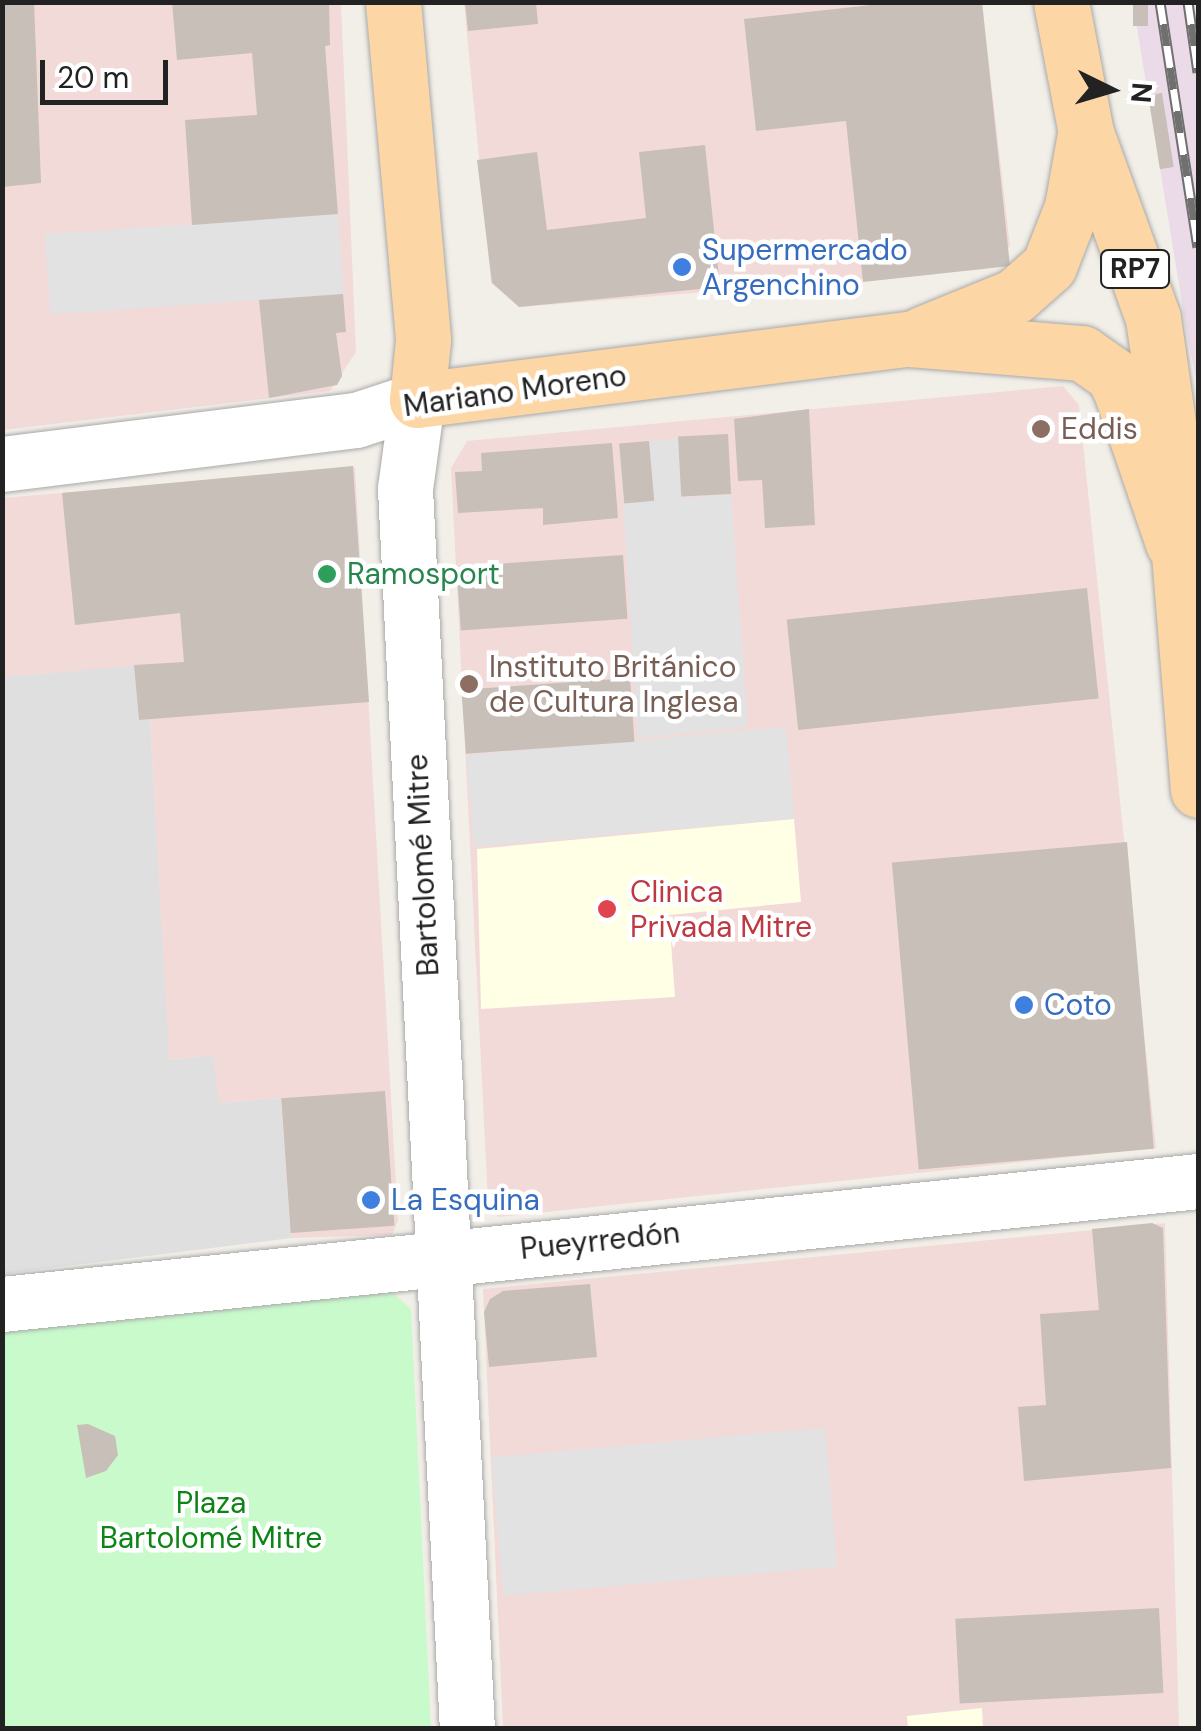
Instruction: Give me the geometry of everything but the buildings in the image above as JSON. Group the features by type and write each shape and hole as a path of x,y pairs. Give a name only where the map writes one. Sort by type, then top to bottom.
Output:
{"main road":[{"name":"Bartolomé Mitre","path":"394,2 422,340 417,400"},
{"name":"RP7","path":"1061,2 1086,134 1153,318 1169,430 1173,543 1198,790"},
{"name":"Mariano Moreno","path":"910,339 1036,282 1049,266 1072,207 1086,134"},
{"name":"Mariano Moreno","path":"417,400 910,339 1063,350 1099,361 1121,391 1173,543"}],"street":[{"name":"Mariano Moreno","path":"2,464 356,420 417,400"},
{"name":"Bartolomé Mitre","path":"417,400 405,489 467,1728"},
{"name":"Pueyrredón","path":"2,1304 1198,1180"}],"shaded area":[{"path":"2,3 341,3 356,352 330,391 3,430"},
{"path":"464,3 982,3 1010,246 986,269 522,307 491,282"},
{"path":"1133,3 1198,3 1198,388 1188,340"},
{"path":"338,214 344,294 50,314 45,235"},
{"path":"1063,386 1079,405 1156,1148 498,1217 488,1201 451,468 467,441"},
{"path":"678,439 682,498 731,494 748,727 638,738 623,503 653,500 649,441"},
{"path":"355,467 398,1220 392,1235 291,1238 281,1098 219,1103 213,1055 169,1060 150,720 139,720 134,666 3,677 3,498"},
{"path":"134,665 139,720 150,719 170,1060 213,1055 220,1103 281,1098 291,1238 3,1274 2,677"},
{"path":"786,727 794,819 474,847 466,755"},
{"name":"Clinica Privada Mitre","path":"794,819 801,902 669,915 675,997 481,1009 477,849"},
{"path":"1165,1223 1179,1728 503,1728 483,1289"},
{"path":"825,1428 837,1566 503,1596 491,1457"},
{"path":"982,1708 983,1728 908,1728 907,1716"}],"green space":[{"name":"Plaza Bartolomé Mitre","path":"387,1288 411,1309 431,1728 3,1728 2,1332"}],"railway":[{"path":"1160,2 1198,247"},
{"path":"1188,2 1198,72"}],"place":[{"name":"Supermercado Argenchino","path":"682,267"},
{"name":"Eddis","path":"1041,429"},
{"name":"Ramosport","path":"327,574"},
{"name":"Instituto Británico de Cultura Inglesa","path":"469,684"},
{"name":"Clinica Privada Mitre","path":"607,909"},
{"name":"Coto","path":"1024,1005"},
{"name":"La Esquina","path":"371,1200"}]}
